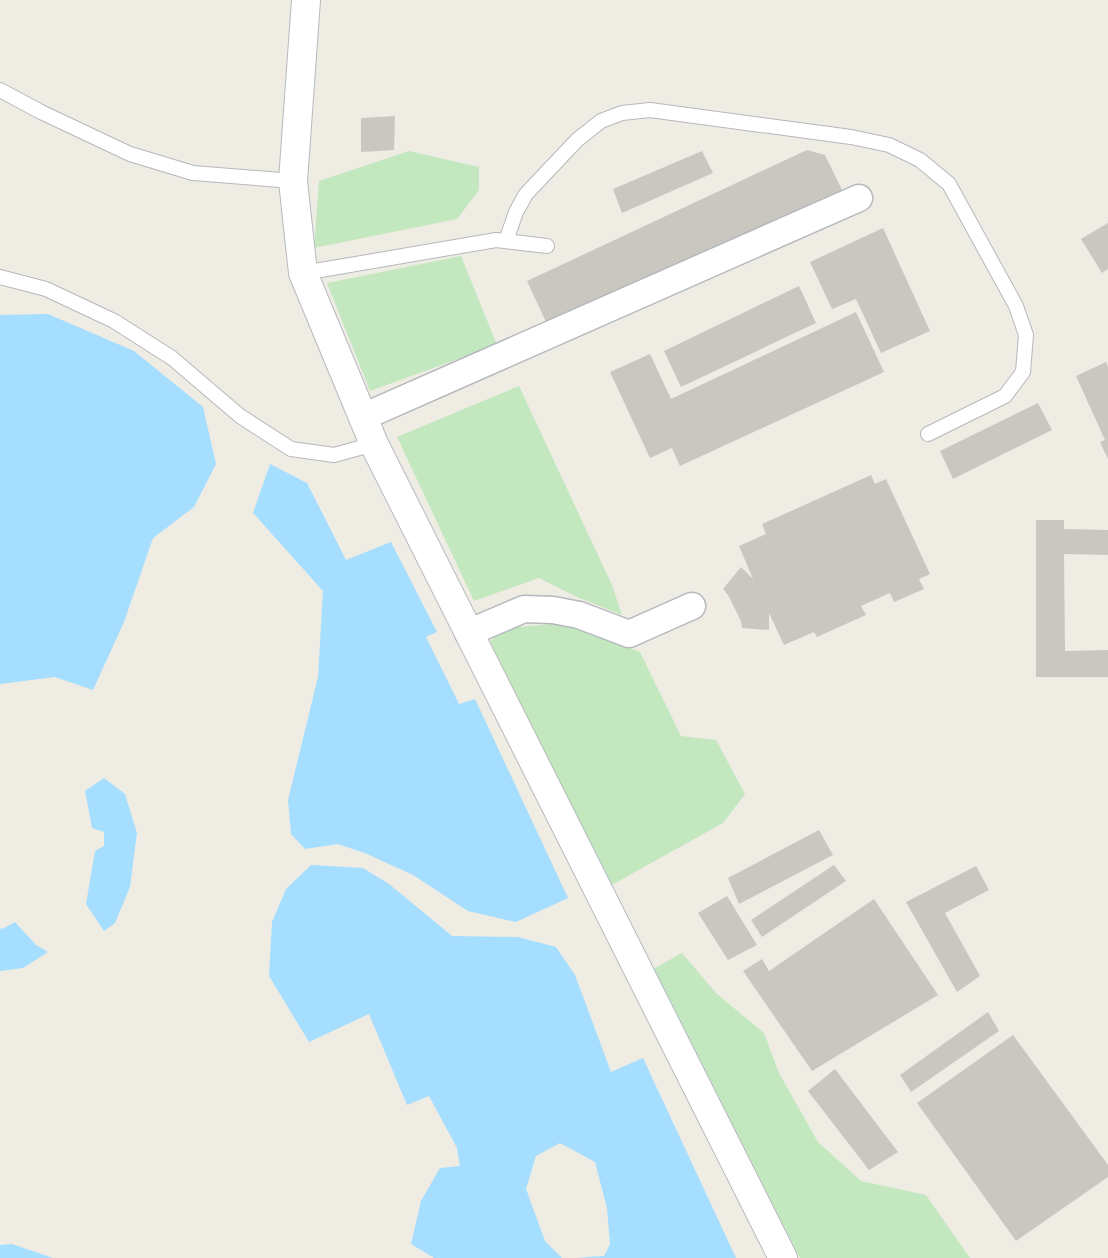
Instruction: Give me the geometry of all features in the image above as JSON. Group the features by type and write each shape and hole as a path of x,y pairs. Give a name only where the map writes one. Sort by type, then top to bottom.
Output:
{"street":[{"path":"306,0 293,180 303,273 374,444 783,1258"},
{"path":"362,417 859,198"},
{"path":"468,632 524,609 554,610 579,615 629,634 692,606"}],"lane":[{"path":"0,90 41,112 130,154 193,172 293,180"},
{"path":"506,241 516,212 526,194 577,140 601,120 622,113 650,110 850,137 889,145 920,160 949,184 1016,306 1026,336 1023,372 1005,396 928,434"},
{"path":"303,273 496,240 547,246"},
{"path":"0,277 46,289 114,321 172,358 240,416 291,449 334,455 374,444"}],"green space":[{"path":"409,151 479,167 479,190 457,219 314,248 319,181"},
{"path":"461,256 497,345 370,391 327,283"},
{"path":"519,386 612,585 622,615 577,597 539,578 474,601 397,437"},
{"path":"572,622 598,636 640,652 681,736 716,740 745,794 723,823 610,886 490,641 507,628"},
{"path":"682,953 716,993 764,1033 779,1073 818,1142 861,1181 926,1195 970,1258 800,1258 653,969"}],"water":[{"path":"48,314 134,351 203,407 216,464 194,507 153,538 124,622 93,690 55,677 0,684 0,315"},
{"path":"270,464 307,483 346,560 391,542 437,632 426,637 459,704 475,699 568,898 516,922 468,911 413,875 367,854 338,844 305,849 291,834 288,800 318,677 323,591 253,513"},
{"path":"104,778 125,794 137,833 130,887 115,923 104,931 86,904 95,851 104,846 104,832 92,828 85,791"},
{"path":"311,865 363,868 389,884 452,936 518,937 556,947 575,975 611,1072 643,1058 736,1258 577,1258 604,1256 610,1244 607,1208 595,1162 560,1143 536,1156 526,1189 545,1241 562,1258 434,1258 411,1244 421,1201 440,1168 460,1166 457,1148 429,1096 407,1105 369,1014 309,1042 269,976 272,922 286,889"},
{"path":"15,922 36,945 48,952 23,968 0,971 0,928 2,929"},
{"path":"12,1244 53,1258 0,1258 0,1245"}],"building":[{"path":"395,116 394,150 361,152 361,118"},
{"path":"807,150 825,155 842,190 547,324 527,281"},
{"path":"702,151 713,173 622,213 613,189"},
{"path":"1108,223 1108,269 1102,273 1081,239"},
{"path":"883,228 930,331 881,353 856,299 832,309 810,262"},
{"path":"799,286 816,323 681,387 664,351"},
{"path":"856,312 884,372 680,466 672,448 650,458 610,372 650,354 671,399"},
{"path":"1106,362 1108,367 1108,459 1100,442 1105,440 1076,376"},
{"path":"1038,403 1052,430 953,479 940,451"},
{"path":"871,475 875,484 886,479 930,574 919,579 924,589 894,602 890,593 861,606 866,615 817,637 814,632 784,645 769,613 769,630 742,628 741,621 723,589 741,567 753,579 739,546 766,534 762,524"},
{"path":"1036,520 1064,520 1064,529 1108,530 1108,555 1064,554 1065,651 1108,650 1108,677 1036,677"},
{"path":"819,830 833,855 739,904 728,878"},
{"path":"834,865 846,881 762,937 751,920"},
{"path":"976,866 989,890 945,913 980,976 957,992 906,902"},
{"path":"727,896 757,945 728,960 698,913"},
{"path":"874,899 938,995 812,1071 743,971 762,959 769,971"},
{"path":"988,1012 999,1031 911,1092 900,1075"},
{"path":"1013,1035 1108,1165 1108,1177 1016,1241 917,1103"},
{"path":"835,1069 898,1152 869,1170 808,1091"}]}
